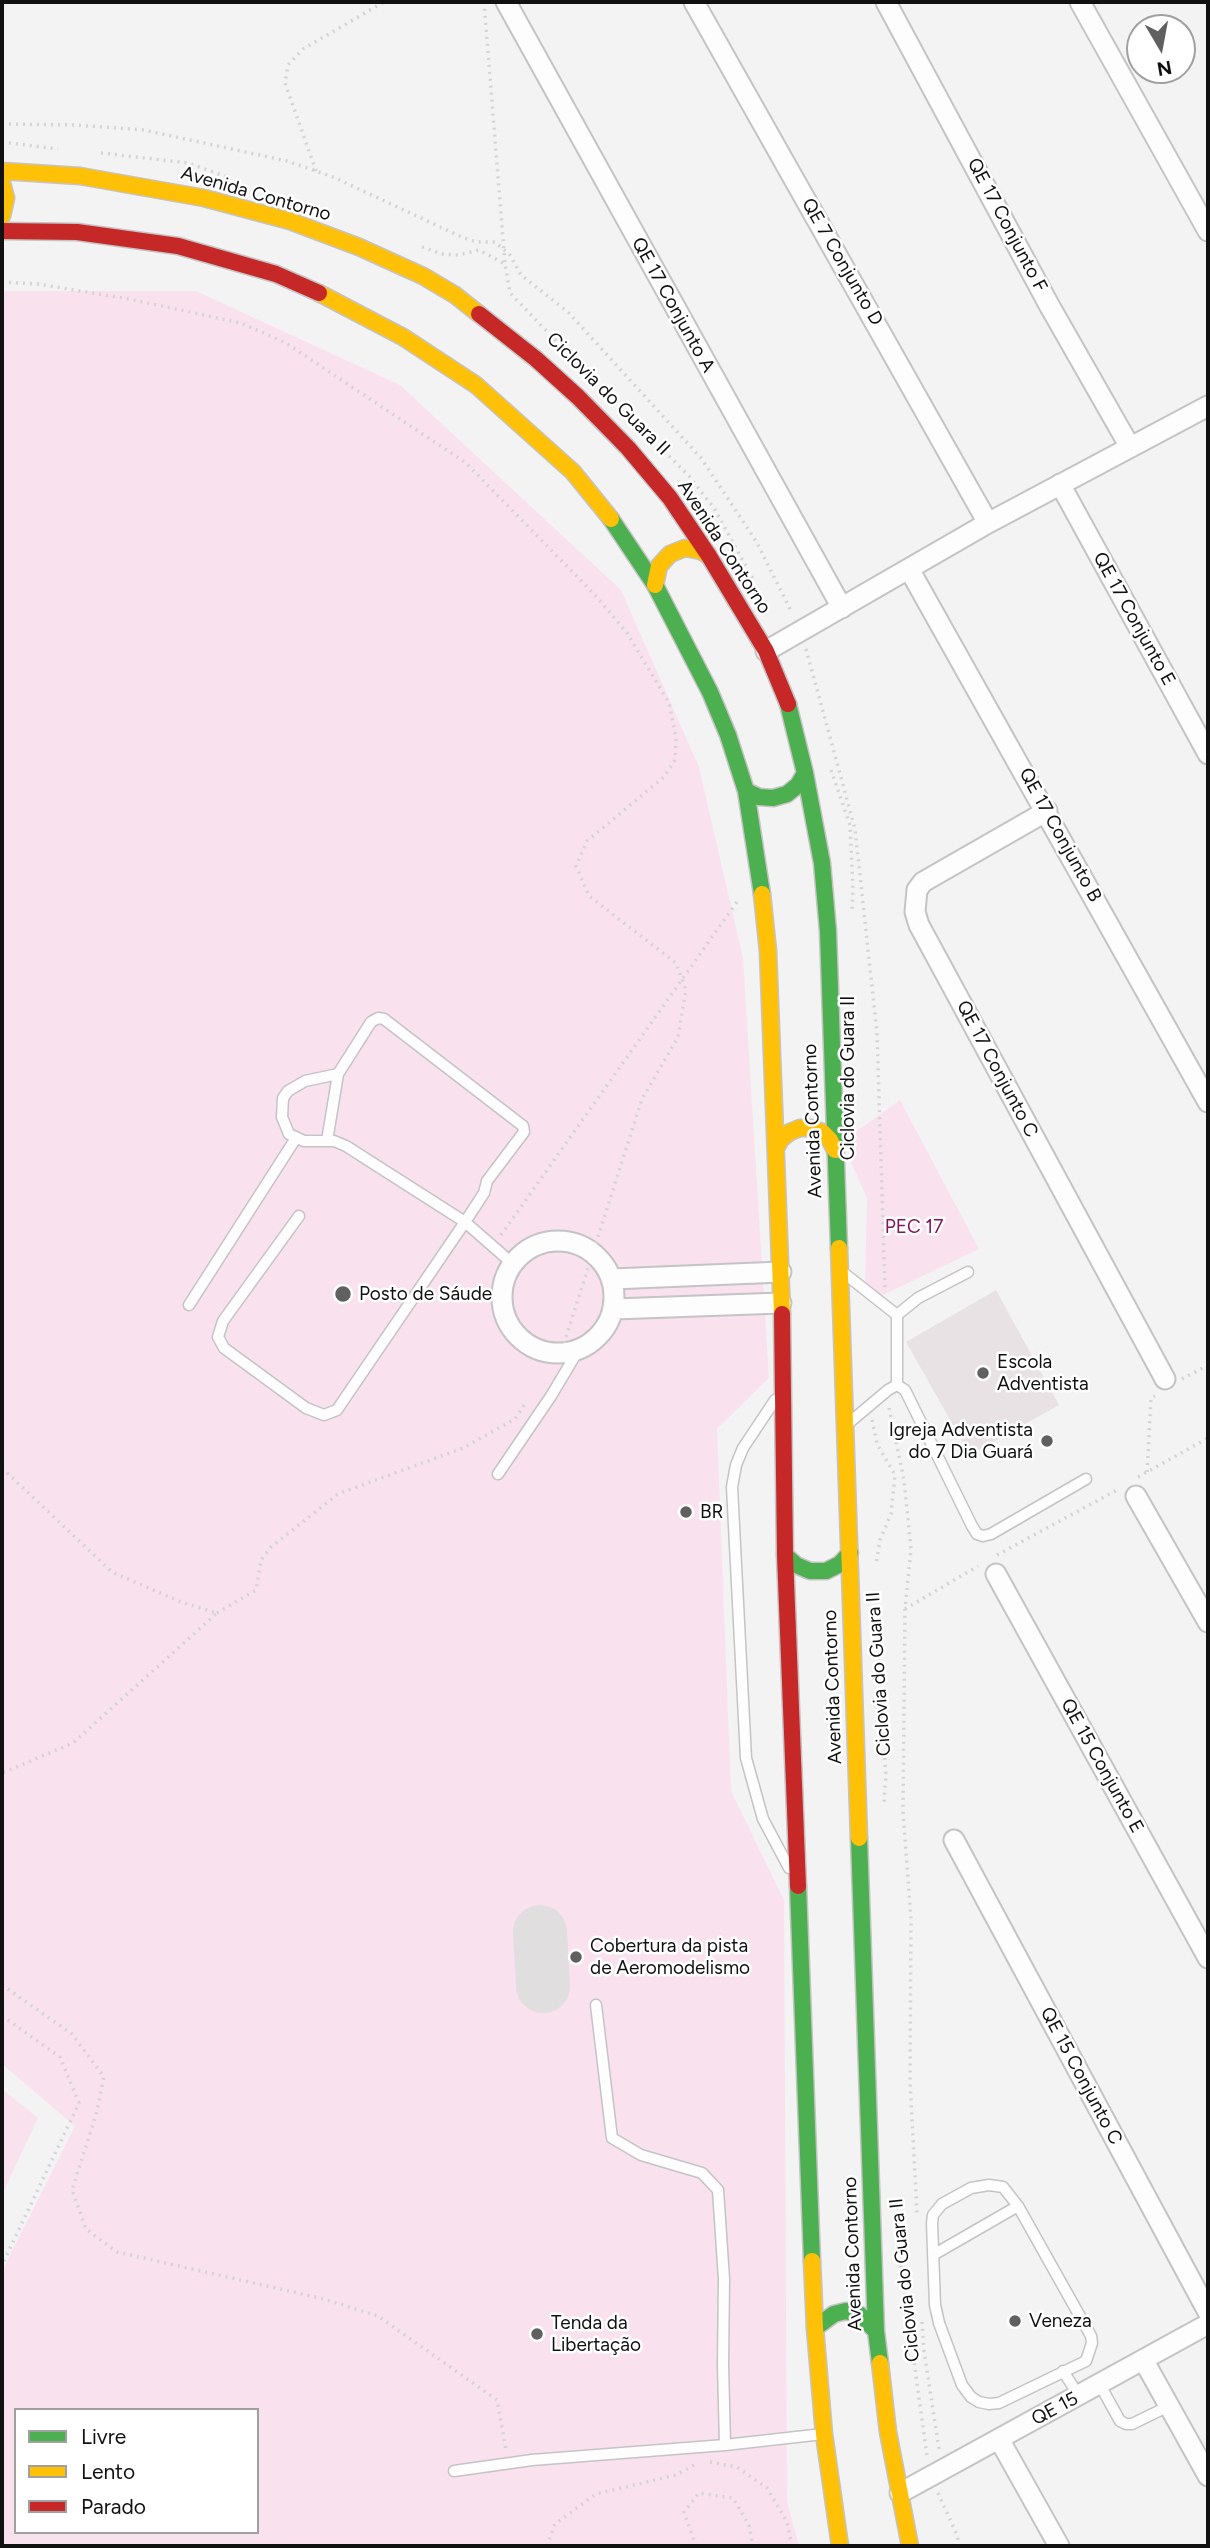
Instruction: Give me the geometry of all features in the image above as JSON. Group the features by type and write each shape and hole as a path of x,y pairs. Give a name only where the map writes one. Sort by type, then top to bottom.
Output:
{"main road":[{"name":"Avenida Contorno","path":"2,171 80,176 204,198 290,221 359,247 423,276 475,309 578,397 628,448 670,498 709,556 766,651 786,696 822,863 828,931 876,2331 888,2432 910,2546"},
{"path":"2,183 6,198 2,216"},
{"name":"Avenida Contorno","path":"2,231 77,232 178,246 276,274 335,300 403,337 475,385 573,472 622,533 655,584 710,692 728,735 746,791 760,874 768,951 781,1272 785,1555 815,2328 824,2434 840,2546"},
{"path":"655,584 659,566 670,554 685,548 701,551 709,556"},
{"path":"746,791 759,797 773,798 787,794 798,785 804,773"},
{"path":"776,1148 781,1139 800,1128 822,1132 835,1150"},
{"path":"785,1555 796,1566 810,1571 826,1570 840,1564 850,1553"},
{"path":"815,2328 834,2314 846,2311 860,2315 876,2331"}],"street":[{"name":"QE 17 Conjunto A","path":"506,2 842,608"},
{"name":"QE 7 Conjunto D","path":"694,2 988,523"},
{"name":"QE 17 Conjunto F","path":"886,2 1049,305 1130,447"},
{"path":"1080,2 1208,231"},
{"path":"766,651 988,523 1208,408"},
{"name":"QE 17 Conjunto E","path":"1060,484 1208,754"},
{"name":"QE 17 Conjunto B","path":"909,569 1208,1102"},
{"name":"QE 17 Conjunto C","path":"1047,811 923,882 917,890 915,912 919,926 1167,1385"},
{"path":"560,1241 578,1244 593,1253 606,1266 612,1279 614,1309 606,1327 594,1340 570,1351 543,1351 527,1344 513,1331 505,1315 502,1297 505,1280 513,1264 526,1251 542,1243 560,1241"},
{"path":"612,1279 781,1272"},
{"path":"614,1309 781,1303"},
{"path":"1129,1489 1208,1622"},
{"name":"QE 15 Conjunto E","path":"989,1566 1208,1958"},
{"name":"QE 15 Conjunto C","path":"954,1840 1208,2312"},
{"name":"QE 15","path":"900,2493 1208,2324"},
{"path":"1144,2361 1208,2476"},
{"path":"999,2439 1059,2546"}],"lane":[{"path":"299,1216 223,1321 218,1337 224,1348 306,1408 324,1415 337,1410 484,1193 487,1181 524,1132 523,1126 384,1019 378,1018 371,1022 338,1074 327,1141"},
{"path":"338,1074 316,1077 294,1086 283,1098 284,1126 296,1139 327,1141 346,1146 465,1222 513,1264"},
{"path":"189,1305 296,1139"},
{"path":"840,1270 897,1315"},
{"path":"897,1315 918,1298 968,1272"},
{"path":"897,1315 897,1385"},
{"path":"498,1474 551,1396 570,1351"},
{"path":"847,1425 897,1385"},
{"path":"897,1385 905,1390 977,1534 991,1534 1086,1479"},
{"path":"783,1388 743,1448 736,1465 732,1487 746,1758 763,1819 799,1885"},
{"path":"596,2005 612,2138 641,2155 702,2173 718,2190 724,2279 725,2445"},
{"path":"989,2185 1003,2188 1018,2206 1091,2336 1092,2343 1086,2361 999,2403 979,2402 971,2397 962,2385 934,2305 933,2215 942,2204 971,2189 989,2185"},
{"path":"933,2255 1018,2206"},
{"path":"1063,2371 1079,2396"},
{"path":"1100,2385 1120,2421 1126,2424 1132,2424 1169,2406"},
{"path":"454,2471 508,2463 824,2434"}],"path":[{"path":"316,172 285,83 288,65 303,49 384,2"},
{"name":"Ciclovia do Guara II","path":"484,2 505,264 510,293 572,357"},
{"path":"2,124 144,130 287,161 464,238 477,242 495,242 510,255 522,275 568,312 701,458 756,541 801,631 855,829 877,1032 885,1305"},
{"path":"2,142 68,150"},
{"path":"95,153 188,163 239,181"},
{"path":"416,245 450,255 479,250 505,264"},
{"path":"2,282 38,284 130,299 241,323 286,343 466,463 595,595 627,633 669,703 676,738 675,760 664,777 587,841 576,866 589,896 676,963 686,990 678,1037 642,1099 583,1278 570,1351"},
{"name":"Ciclovia do Guara II","path":"660,446 689,476 714,508 753,580"},
{"path":"828,763 849,825 852,913"},
{"path":"493,1246 747,888 760,874"},
{"path":"1147,1472 1151,1398 1167,1385 1208,1365"},
{"path":"885,1392 904,1480 911,1549 905,1609 903,1812 911,1919 910,2081 917,2216"},
{"path":"2,1773 73,1742 217,1613 256,1590 261,1560 271,1547 338,1494 463,1448 515,1419 530,1397"},
{"name":"Ciclovia do Guara II","path":"869,1406 877,1444 895,1475 891,1514 880,1540 873,1577"},
{"path":"905,1609 1129,1489 1147,1472 1208,1438"},
{"path":"2,1468 112,1572 181,1602 217,1613"},
{"name":"Ciclovia do Guara II","path":"880,1696 887,1775 883,1814"},
{"path":"2,1985 72,2034 104,2077 96,2115 72,2190 86,2229 117,2252 324,2299 378,2316 497,2400 508,2463"},
{"path":"2,2016 60,2057 79,2103 2,2265"},
{"name":"Ciclovia do Guara II","path":"899,2248 936,2472 959,2546"},
{"path":"922,2311 936,2472"},
{"path":"547,2546 555,2524 596,2494 676,2475 702,2460 737,2467 767,2488 787,2522 792,2546"},
{"path":"696,2546 684,2512 699,2493 733,2498 749,2525 753,2546"}],"shaded area":[{"name":"Escola Adventista","path":"996,1290 1059,1405 970,1455 906,1342"}],"green space":[{"path":"2,291 196,291 400,385 621,590 699,767 743,958 769,1378 717,1429 731,1791 784,1900 787,2501 799,2546 2,2546 2,2271 75,2126 2,2064"},
{"name":"PEC 17","path":"900,1100 979,1249 881,1296 865,1284 867,1198 851,1162 854,1133"},
{"path":"2,2089 38,2118 2,2195"}],"taxiway":[{"path":"540,1932 543,1986"}],"traffic: fast":[{"path":"611,519 655,585 710,692 728,735 746,791 762,894"},
{"path":"788,704 805,773 822,863 828,931 839,1248"},
{"path":"746,791 759,797 773,798 787,794 798,785 805,773"},
{"path":"785,1555 796,1565 810,1571 826,1571 840,1564 850,1553"},
{"path":"859,1838 876,2331 880,2363"},
{"path":"798,1886 812,2261"},
{"path":"815,2328 834,2314 846,2311 860,2315 876,2331"}],"traffic: slow":[{"path":"2,171 80,176 204,198 290,221 359,247 423,276 455,295 479,314"},
{"path":"2,183 6,198 2,216"},
{"path":"319,293 403,337 476,385 573,472 611,519"},
{"path":"655,585 659,566 670,554 685,548 701,551 709,556"},
{"path":"762,894 768,951 782,1314"},
{"path":"776,1148 781,1139 790,1132 811,1128 822,1132 835,1150"},
{"path":"839,1248 859,1838"},
{"path":"812,2261 824,2434 840,2546"},
{"path":"880,2363 888,2432 910,2546"}],"traffic: jam":[{"path":"2,231 77,232 178,246 276,274 319,293"},
{"path":"479,314 536,359 578,397 628,448 670,498 709,556 766,651 788,704"},
{"path":"782,1314 785,1555 798,1886"}],"place":[{"name":"Posto de Sáude","path":"343,1294"},
{"name":"Escola Adventista","path":"983,1373"},
{"name":"Igreja Adventista do 7 Dia Guará","path":"1047,1441"},
{"name":"BR","path":"686,1512"},
{"name":"Cobertura da pista de Aeromodelismo","path":"576,1957"},
{"name":"Veneza","path":"1015,2321"},
{"name":"Tenda da Libertação","path":"537,2334"}]}
